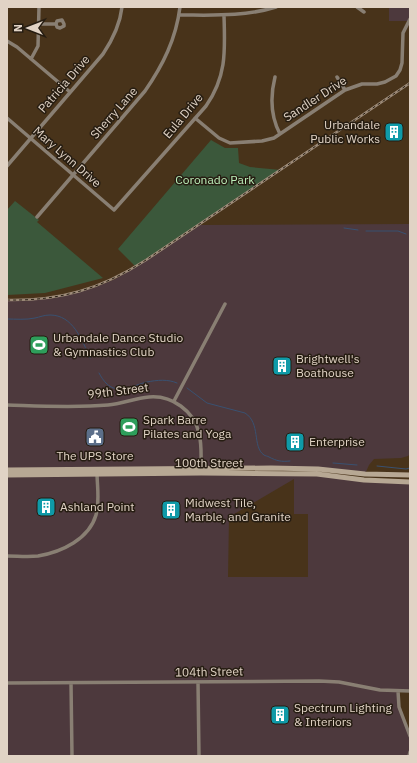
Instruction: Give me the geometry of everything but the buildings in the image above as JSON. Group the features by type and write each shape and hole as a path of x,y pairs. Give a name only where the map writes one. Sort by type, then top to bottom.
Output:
{"main road":[{"name":"100th Street","path":"7,470 97,471 318,469 365,474 410,475"},
{"name":"100th Street","path":"201,470 317,474 364,480 410,482"},
{"name":"100th Street","path":"7,475 97,471"}],"street":[{"path":"31,59 38,46 39,7"},
{"name":"Patricia Drive","path":"7,166 103,54 118,25 122,7"},
{"name":"Sherry Lane","path":"37,217 146,91 159,71 168,53 174,35 180,7"},
{"path":"179,15 224,16 248,14 276,7"},
{"path":"357,7 364,12"},
{"name":"Eula Drive","path":"114,210 211,98 222,73 225,56 224,16"},
{"name":"Sandler Drive","path":"195,118 219,138 230,143 268,140 280,134 345,90 362,84 377,84 385,82 396,76 402,63 403,33 410,19"},
{"path":"39,24 56,24"},
{"path":"7,41 17,47 70,92"},
{"path":"276,77 272,88 272,114 273,120 280,134"},
{"path":"337,77 345,90"},
{"name":"Mary Lynn Drive","path":"7,118 114,210"},
{"path":"201,470 200,440 196,425 186,410 174,401 225,304"},
{"name":"99th Street","path":"7,405 108,405 150,397 162,397 174,401"},
{"path":"7,556 31,556 46,554 73,544 83,536 91,526 96,514 98,501 97,471"},
{"name":"104th Street","path":"7,683 333,681 380,690 410,691"},
{"path":"198,682 199,756"},
{"path":"71,683 72,756"},
{"path":"398,691 399,707 410,736"},
{"path":"409,756 410,752"}],"shaded area":[{"path":"389,7 410,7 409,21 389,21"},
{"path":"410,224 410,454 408,456 401,458 374,459 369,465 365,474 318,469 7,470 7,300 48,299 96,287 115,279 136,267 200,225"},
{"path":"317,474 410,482 410,691 398,691 398,699 410,736 409,756 7,756 7,475","holes":["294,479 294,514 308,514 308,577 228,577 229,517"]}],"green space":[{"name":"Coronado Park","path":"211,140 225,148 238,148 239,163 250,167 281,170 136,267 118,249"},
{"path":"15,201 39,220 37,222 103,278 45,293 7,295 7,210"}],"waterway":[{"path":"344,228 358,230"},
{"path":"366,231 398,231 406,234"},
{"path":"7,319 28,319 46,315 58,316 65,319 80,336 90,358"},
{"path":"99,373 106,383 116,389 159,380 177,383"},
{"path":"187,388 207,403 245,413 250,417 253,423 260,451 264,455 277,460 290,461"},
{"path":"333,463 357,465"},
{"path":"377,466 406,469 410,468"}],"railway":[{"path":"7,300 26,300 62,295 96,286 113,279 146,260 410,83"}],"place":[{"name":"Urbandale Public Works","path":"394,132"},
{"name":"Urbandale Dance Studio & Gymnastics Club","path":"39,345"},
{"name":"Brightwell's Boathouse","path":"282,366"},
{"name":"Spark Barre Pilates and Yoga","path":"129,427"},
{"name":"The UPS Store","path":"95,437"},
{"name":"Enterprise","path":"295,442"},
{"name":"Ashland Point","path":"46,507"},
{"name":"Midwest Tile, Marble, and Granite","path":"171,510"},
{"name":"Spectrum Lighting & Interiors","path":"280,715"}]}
